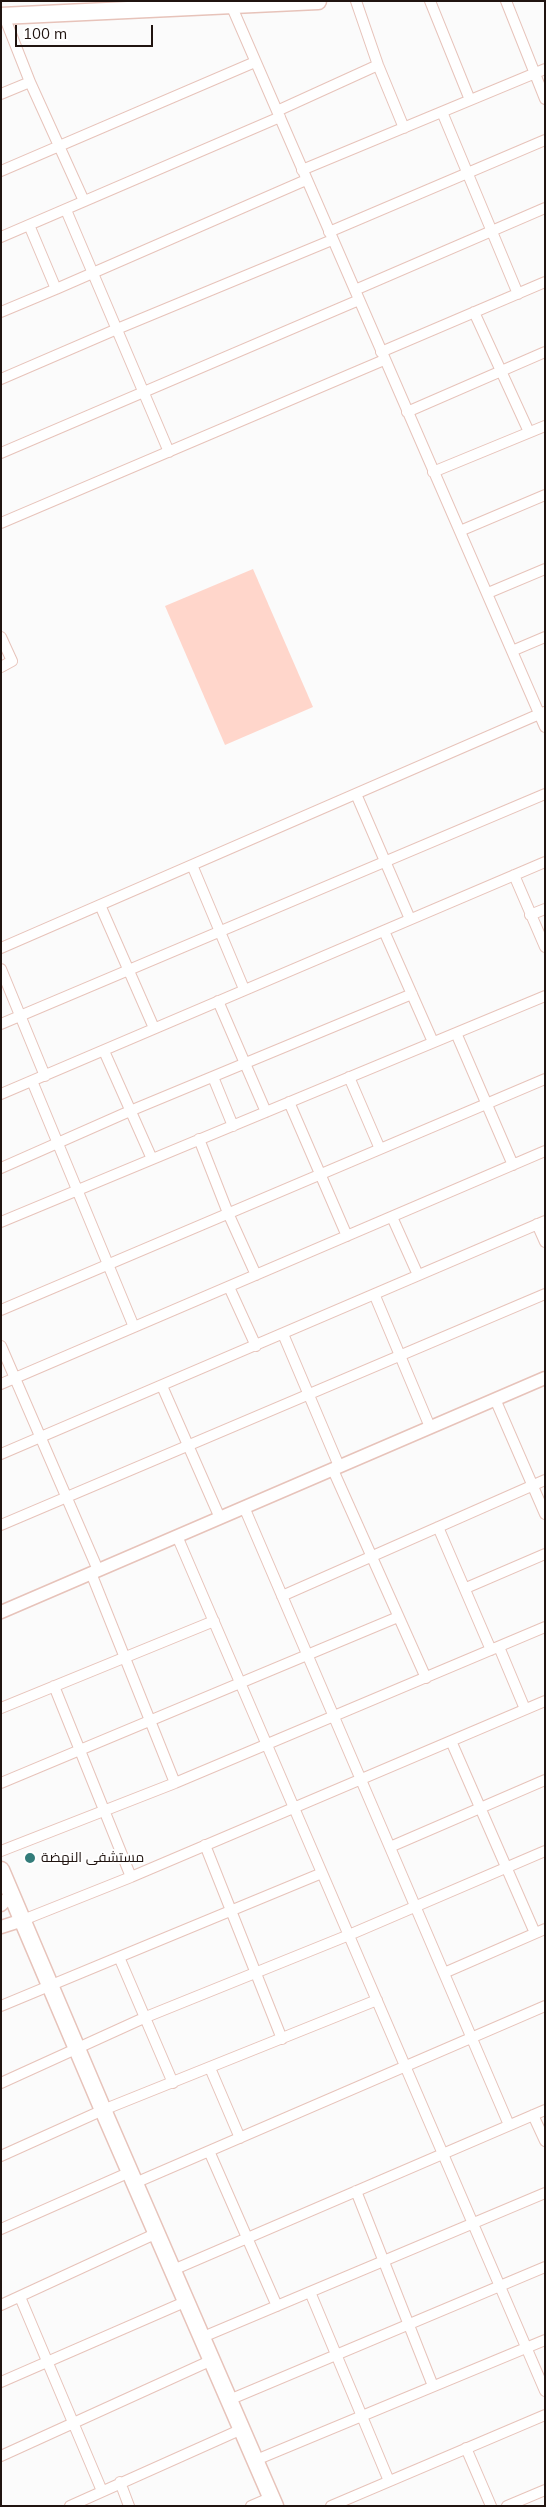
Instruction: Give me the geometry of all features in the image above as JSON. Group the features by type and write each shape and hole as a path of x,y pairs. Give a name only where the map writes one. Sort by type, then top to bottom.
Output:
{"main road":[{"path":"2,16 318,1"},
{"path":"1,1870 6,1899 23,1920 132,2178 273,2501"}],"street":[{"path":"356,1 378,65 404,128"},
{"path":"430,1 470,100"},
{"path":"506,1 545,99"},
{"path":"230,5 382,356 512,651 542,713 545,727"},
{"path":"2,16 84,202"},
{"path":"1,170 255,62"},
{"path":"1,237 66,210 278,114 378,65"},
{"path":"302,170 545,69"},
{"path":"1,94 30,82"},
{"path":"442,112 518,294"},
{"path":"1,379 331,236 545,140"},
{"path":"1,312 306,180"},
{"path":"1,453 357,295 545,208"},
{"path":"66,210 169,452"},
{"path":"29,225 56,289"},
{"path":"1,523 169,452 382,356 474,312 545,282"},
{"path":"474,312 529,432"},
{"path":"407,412 545,352"},
{"path":"434,472 545,426"},
{"path":"460,531 545,496"},
{"path":"488,593 545,569"},
{"path":"1,637 12,662 1,667"},
{"path":"512,651 545,637"},
{"path":"1,948 542,713"},
{"path":"356,794 410,919"},
{"path":"1,1024 219,930 545,794"},
{"path":"1,1094 545,862"},
{"path":"192,865 244,989"},
{"path":"514,876 545,947"},
{"path":"100,905 154,1028"},
{"path":"530,915 545,909"},
{"path":"384,931 433,1042"},
{"path":"1,969 45,1076"},
{"path":"1,1168 130,1110 247,1064 412,994"},
{"path":"1,1222 545,996"},
{"path":"218,1001 247,1064 266,1112"},
{"path":"456,1033 513,1165"},
{"path":"104,1051 152,1158"},
{"path":"213,1077 232,1126"},
{"path":"349,1077 380,1149"},
{"path":"1,1310 545,1079"},
{"path":"32,1081 134,1327"},
{"path":"289,1102 347,1236"},
{"path":"199,1139 228,1213 256,1275"},
{"path":"1,1384 545,1152"},
{"path":"392,1217 418,1276"},
{"path":"1,1454 375,1296 541,1223 545,1242"},
{"path":"228,1287 256,1346"},
{"path":"1,1525 545,1294"},
{"path":"375,1296 430,1427"},
{"path":"283,1334 371,1557 426,1678"},
{"path":"1,1346 67,1497 125,1658 174,1783"},
{"path":"1,1612 545,1378"},
{"path":"162,1386 220,1518"},
{"path":"495,1399 545,1514"},
{"path":"282,1596 545,1480"},
{"path":"244,1507 509,2126"},
{"path":"438,1527 525,1710"},
{"path":"177,1536 545,2391"},
{"path":"466,1588 545,1554"},
{"path":"1,1783 80,1752 398,1617"},
{"path":"1,1708 214,1621"},
{"path":"1,1852 174,1783 545,1627"},
{"path":"54,1686 131,1876"},
{"path":"1,1927 23,1920 131,1876 545,1701"},
{"path":"444,1973 540,1931 507,1867 451,1740"},
{"path":"390,1847 545,1780"},
{"path":"205,1845 282,2039"},
{"path":"1,2083 146,2017 349,1935 545,1851"},
{"path":"1,2006 50,1984 322,1873"},
{"path":"119,1957 173,2083"},
{"path":"1,2156 103,2110 377,2000"},
{"path":"1,2229 132,2178 209,2151 545,2006"},
{"path":"210,2068 240,2138"},
{"path":"173,2270 545,2110"},
{"path":"533,2115 545,2140"},
{"path":"209,2151 277,2306"},
{"path":"356,2191 434,2386"},
{"path":"203,2337 545,2193"},
{"path":"1,2305 157,2233"},
{"path":"229,2400 545,2267"},
{"path":"310,2292 389,2481"},
{"path":"20,2296 72,2425 102,2491"},
{"path":"1,2382 187,2301"},
{"path":"256,2460 545,2340"},
{"path":"1,2456 212,2360"},
{"path":"332,2506 545,2415"},
{"path":"70,2506 242,2429"},
{"path":"466,2448 491,2506"},
{"path":"120,2482 129,2506"},
{"path":"507,2506 545,2490"},
{"path":"251,2506 273,2501"}],"shaded area":[{"path":"253,569 313,707 225,745 165,606"}],"place":[{"name":"مستشفى النهضة","path":"30,1858"}]}
